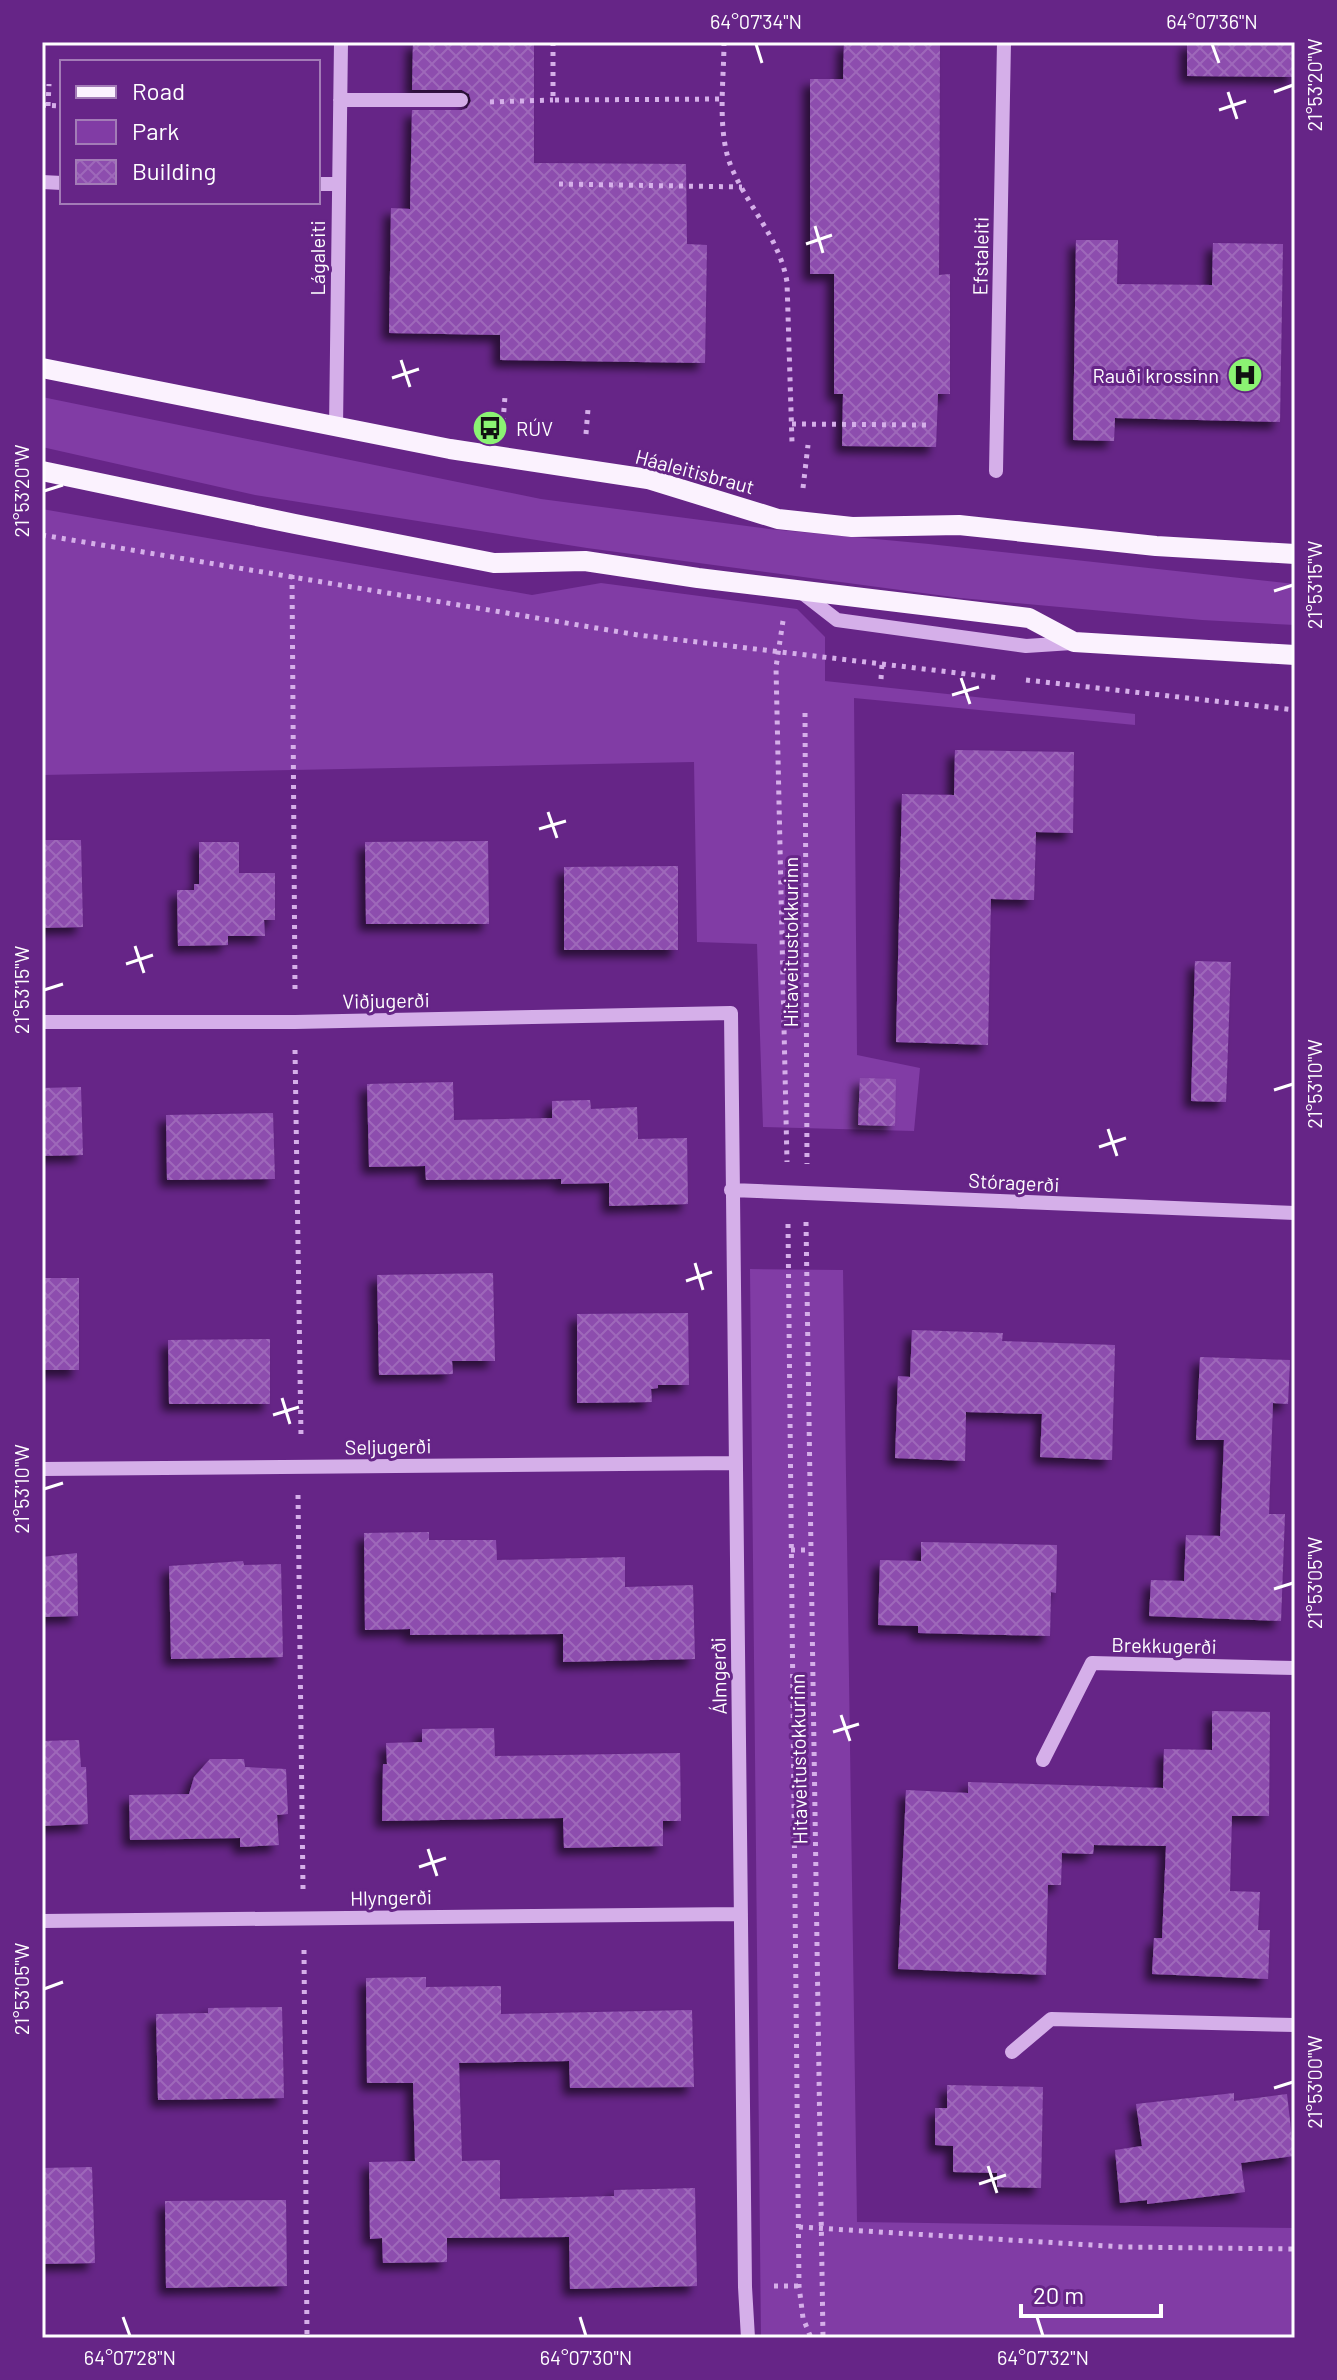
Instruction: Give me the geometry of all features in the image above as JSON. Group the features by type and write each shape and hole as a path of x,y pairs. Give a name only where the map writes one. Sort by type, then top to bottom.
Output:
{"main road":[{"name":"Háaleitisbraut","path":"42,368 450,449 648,479 778,519 852,527 959,525 1156,546 1295,554"},
{"path":"42,471 494,563 585,561 791,598 1029,618 1074,642 1295,655"}],"street":[{"name":"Lágaleiti","path":"336,427 341,42"},
{"name":"Efstaleiti","path":"996,471 1004,42"},
{"path":"340,100 461,100"},
{"path":"320,184 338,184"},
{"path":"791,598 837,620 1026,646 1074,642"},
{"name":"Viðjugerði","path":"42,1022 295,1022 731,1013"},
{"name":"Álmgerði","path":"731,1013 748,2338"},
{"name":"Stóragerði","path":"731,1190 1295,1213"},
{"name":"Seljugerði","path":"42,1469 735,1463"},
{"name":"Brekkugerði","path":"1043,1760 1092,1663 1295,1668"},
{"name":"Hlyngerði","path":"42,1921 741,1914"},
{"path":"1012,2052 1051,2019 1295,2025"}],"path":[{"path":"553,42 553,100 724,99"},
{"path":"724,42 723,134 726,155 783,261 787,282 792,443"},
{"path":"45,106 49,84"},
{"path":"559,184 742,187"},
{"path":"503,422 505,396"},
{"path":"586,434 588,409"},
{"path":"792,424 929,425"},
{"path":"803,488 808,445"},
{"path":"42,535 292,575 607,631 1008,678"},
{"path":"292,575 295,996"},
{"path":"787,1171 776,667 791,598"},
{"path":"881,679 882,650"},
{"path":"1024,680 1295,710"},
{"name":"Hitaveitustokkurinn","path":"805,713 807,1171"},
{"path":"295,1045 301,1445"},
{"name":"Hitaveitustokkurinn","path":"806,1221 823,2338"},
{"path":"788,1224 799,2286 803,2318 811,2338"},
{"path":"298,1494 303,1894"},
{"path":"791,1550 811,1550"},
{"path":"304,1941 307,2338"},
{"path":"799,2227 1124,2247 1295,2249"},
{"path":"769,2286 799,2286"}],"green space":[{"path":"42,397 541,499 769,529 1295,584 1295,625 1202,620 960,598 587,548 255,495 42,447"},
{"path":"42,509 532,595 601,583 797,609 825,637 825,681 1135,714 1135,725 854,698 857,1055 920,1068 914,1131 763,1127 757,944 697,942 694,762 42,775"},
{"path":"750,1269 843,1270 857,2222 1295,2228 1295,2338 761,2338"}],"building":[{"path":"413,42 534,42 534,163 686,164 687,244 707,245 705,363 500,360 500,335 389,333 391,208 410,209 412,110 462,110 471,101 469,94 462,90 412,90"},
{"path":"844,42 940,42 939,275 950,274 950,394 938,394 936,447 842,446 843,394 834,394 834,274 810,274 810,79 843,79"},
{"path":"1187,42 1295,42 1295,77 1187,76"},
{"name":"Rauði krossinn","path":"1076,240 1118,240 1117,284 1212,285 1213,243 1283,244 1280,422 1115,418 1114,441 1073,440"},
{"path":"955,750 1074,752 1073,833 1036,832 1034,900 991,899 988,1045 896,1042 902,794 954,795"},
{"path":"42,840 81,840 83,927 42,928"},
{"path":"488,841 489,924 366,924 365,842"},
{"path":"199,842 239,842 239,873 275,873 275,920 264,920 265,936 228,936 228,945 178,946 177,890 194,890 194,884 199,884"},
{"path":"678,866 678,950 564,950 564,867"},
{"path":"1195,961 1231,962 1226,1102 1191,1101"},
{"path":"860,1078 896,1079 895,1126 858,1125"},
{"path":"453,1082 454,1120 552,1118 552,1101 590,1100 591,1109 637,1107 638,1139 687,1138 688,1204 609,1206 609,1183 561,1184 561,1179 426,1180 425,1166 369,1167 367,1084"},
{"path":"81,1087 83,1155 42,1156 42,1088"},
{"path":"273,1113 275,1179 167,1180 166,1115"},
{"path":"493,1273 495,1361 452,1361 453,1374 379,1375 377,1275"},
{"path":"42,1278 79,1278 79,1370 42,1370"},
{"path":"688,1313 689,1385 658,1385 658,1388 651,1389 652,1402 577,1403 577,1314"},
{"path":"912,1330 1003,1333 1002,1341 1115,1345 1112,1460 1040,1457 1042,1414 966,1412 965,1461 895,1458 898,1376 910,1377"},
{"path":"270,1339 270,1404 169,1404 168,1340"},
{"path":"1200,1357 1290,1360 1288,1404 1273,1403 1269,1514 1285,1514 1281,1621 1149,1616 1151,1580 1184,1581 1186,1535 1220,1536 1224,1440 1196,1440"},
{"path":"429,1532 429,1540 496,1540 497,1560 625,1557 625,1587 693,1585 695,1659 563,1662 563,1634 410,1635 410,1629 365,1630 364,1533"},
{"path":"921,1542 1057,1545 1056,1593 1051,1592 1050,1636 918,1633 918,1626 878,1625 880,1560 921,1561"},
{"path":"77,1553 78,1616 42,1617 42,1557"},
{"path":"243,1561 244,1565 281,1564 283,1657 171,1659 169,1566"},
{"path":"1212,1711 1270,1712 1269,1816 1232,1816 1230,1891 1260,1892 1258,1930 1270,1930 1268,1979 1152,1974 1154,1938 1162,1938 1166,1846 1094,1845 1093,1854 1062,1853 1061,1885 1048,1885 1046,1975 898,1969 906,1790 968,1793 968,1782 1163,1788 1164,1749 1212,1750"},
{"path":"494,1728 495,1756 680,1753 681,1821 663,1821 663,1846 564,1848 563,1818 382,1821 386,1743 422,1742 422,1729"},
{"path":"79,1740 81,1767 86,1767 88,1824 42,1826 42,1741"},
{"path":"210,1759 244,1759 245,1767 286,1769 288,1814 277,1815 279,1845 240,1847 240,1838 130,1840 129,1795 189,1794 194,1777"},
{"path":"426,1977 426,1987 501,1986 501,2014 692,2010 694,2087 570,2088 569,2061 459,2063 462,2161 500,2160 500,2199 614,2196 614,2190 695,2188 697,2286 570,2289 569,2237 447,2238 447,2262 383,2263 382,2238 370,2239 369,2162 415,2161 413,2083 367,2083 366,1978"},
{"path":"282,2007 284,2098 158,2100 156,2014 208,2013 208,2008"},
{"path":"947,2085 1043,2087 1041,2188 997,2187 997,2173 953,2172 953,2146 935,2145 935,2108 947,2108"},
{"path":"1234,2093 1234,2101 1287,2094 1294,2156 1241,2163 1245,2192 1147,2204 1147,2200 1120,2203 1115,2150 1142,2146 1136,2104"},
{"path":"92,2167 95,2263 42,2264 42,2168"},
{"path":"286,2200 287,2286 166,2288 165,2201"}],"place":[{"name":"Rauði krossinn","path":"1245,375"},
{"name":"RÚV","path":"490,428"}]}
